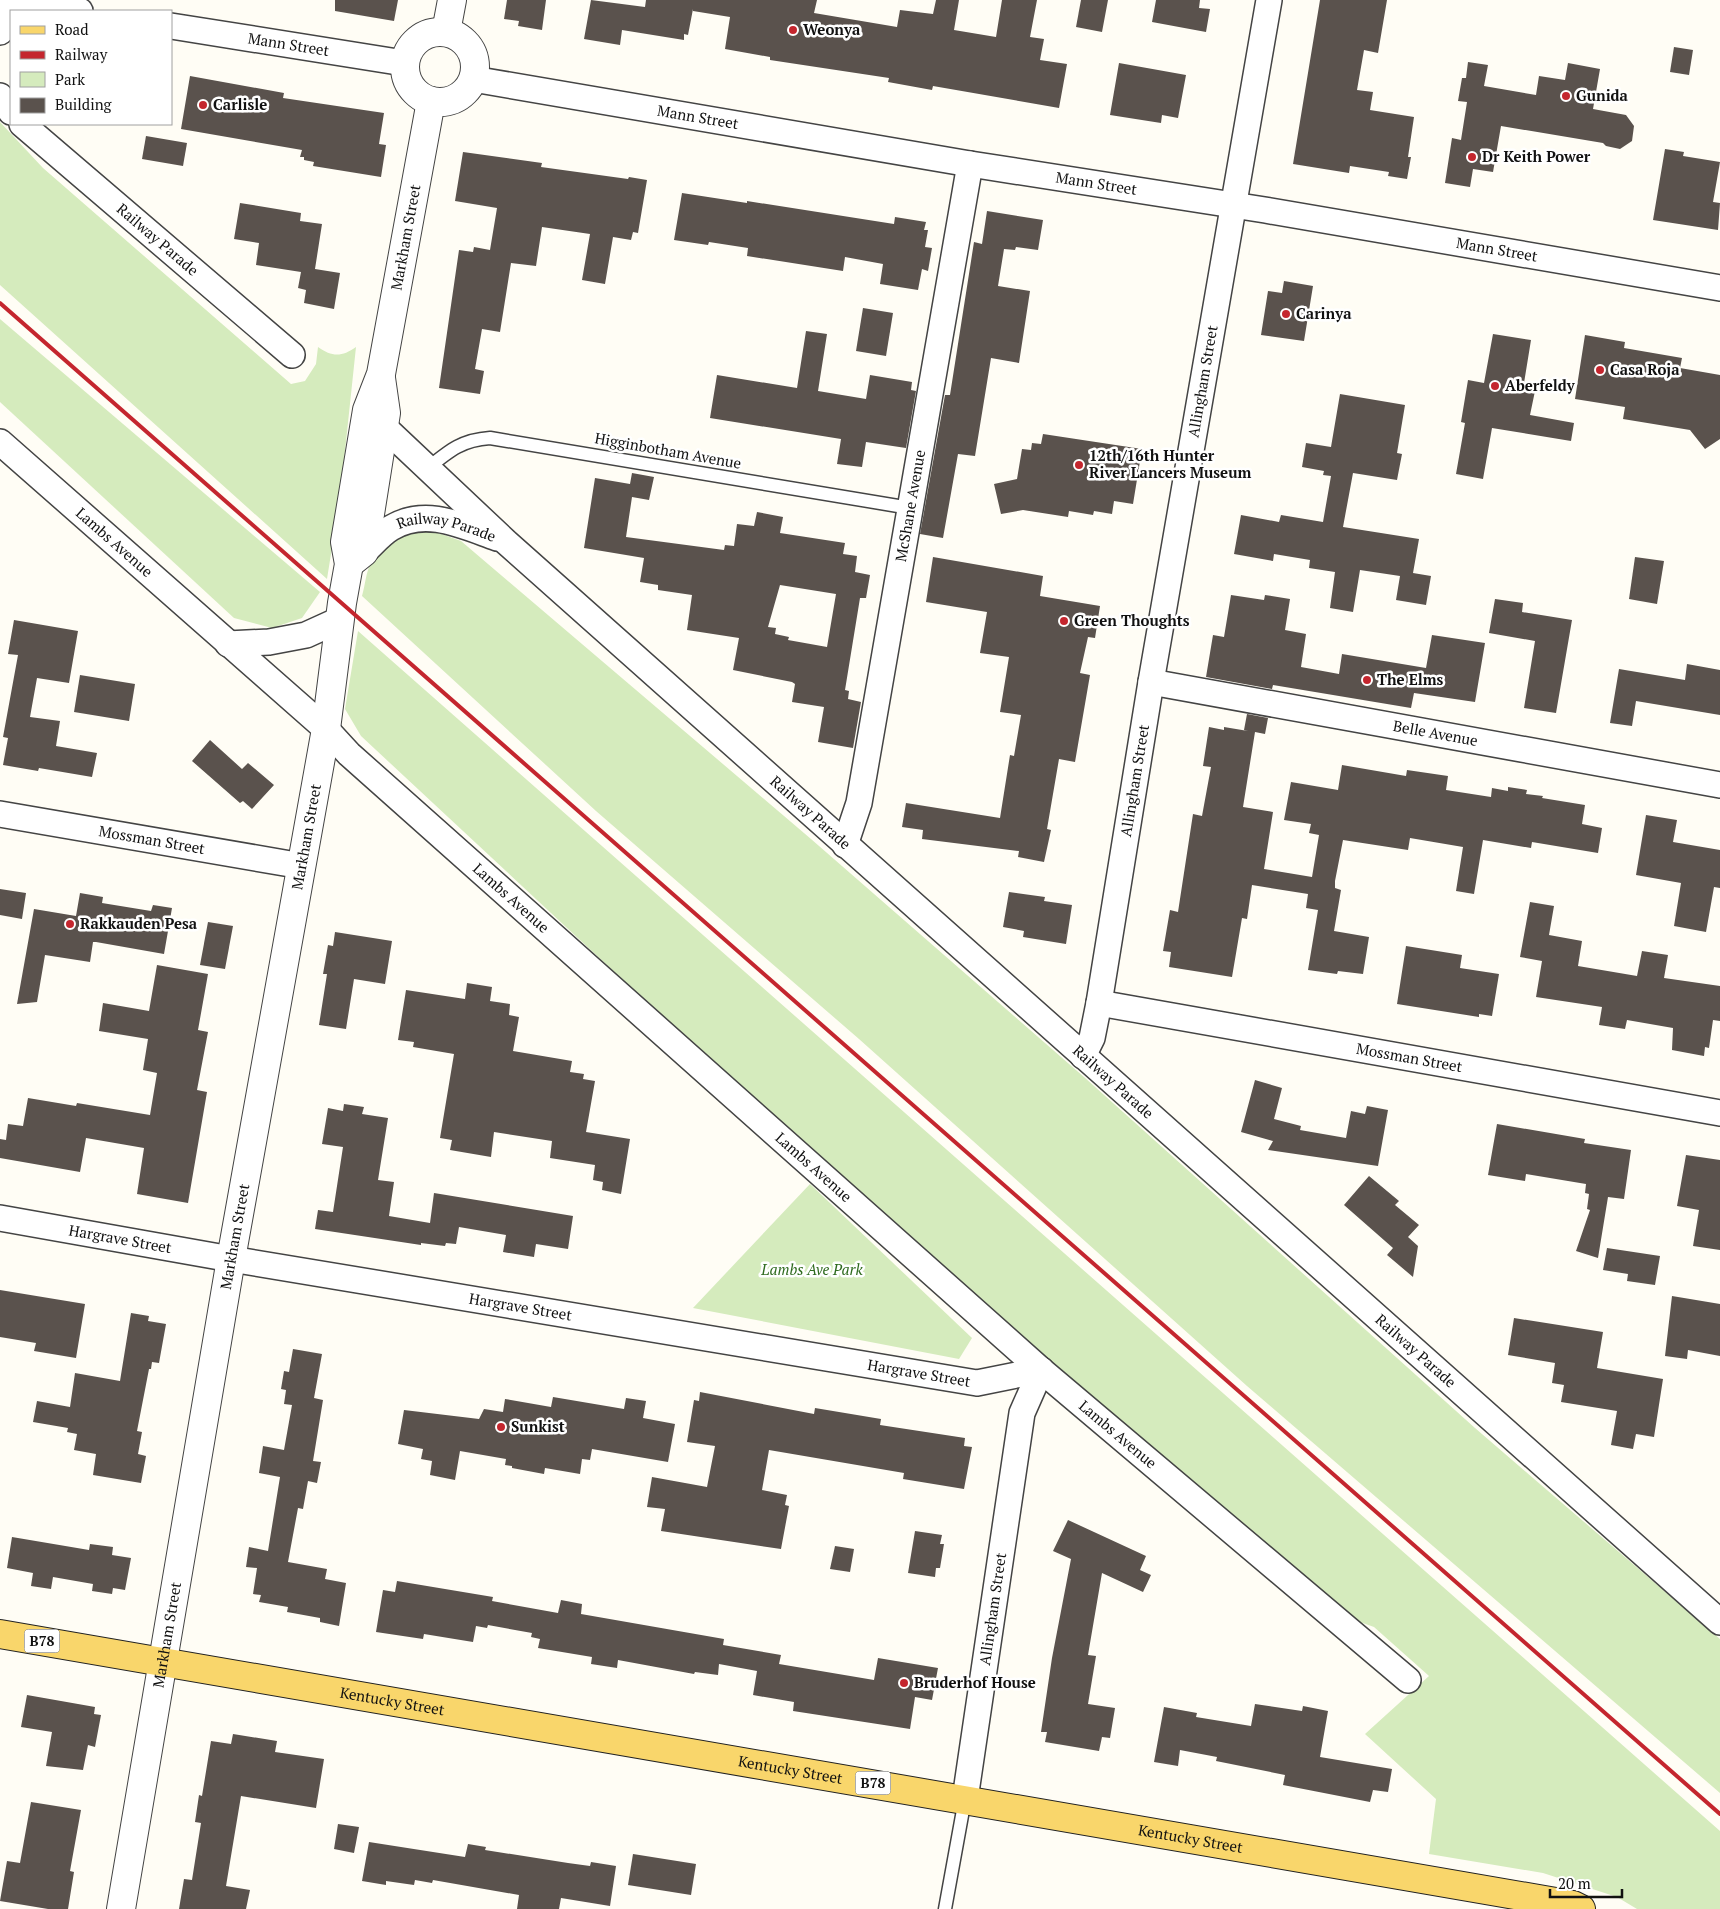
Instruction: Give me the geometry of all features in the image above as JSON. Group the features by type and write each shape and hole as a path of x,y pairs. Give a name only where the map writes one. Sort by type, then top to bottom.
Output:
{"main road":[{"name":"Kentucky Street","path":"0,1634 965,1799 1553,1902 1581,1909"}],"street":[{"path":"0,32 3,0"},
{"path":"10,0 74,10"},
{"path":"446,32 452,0"},
{"name":"Allingham Street","path":"1084,1056 1092,1038 1099,1003 1150,682 1235,205 1269,0"},
{"name":"Mann Street","path":"172,26 404,63"},
{"path":"446,32 466,43 472,53 475,64 473,79 463,93 445,101 430,101 416,92 409,84 404,63 414,42 429,34 446,32"},
{"name":"Mann Street","path":"473,79 970,164 1235,205 1720,288"},
{"path":"0,96 10,111"},
{"name":"Markham Street","path":"356,558 345,542 367,410 381,374 430,101"},
{"name":"Railway Parade","path":"23,125 292,355"},
{"name":"McShane Avenue","path":"845,845 859,803 970,164"},
{"name":"Markham Street","path":"121,1909 231,1259 326,730 339,620 356,558 384,427 386,413 381,374"},
{"name":"Railway Parade","path":"384,427 506,542 1720,1622"},
{"name":"Lambs Avenue","path":"0,442 326,730 378,779 1041,1370 1408,1680"},
{"name":"Railway Parade","path":"356,558 391,528 426,518 444,519 506,542"},
{"path":"228,644 269,642 306,635 339,620"},
{"name":"Belle Avenue","path":"1150,682 1720,786"},
{"name":"Mossman Street","path":"0,814 302,866"},
{"name":"Mossman Street","path":"1099,1003 1720,1112"},
{"name":"Hargrave Street","path":"0,1218 231,1259 977,1383 1041,1370"},
{"name":"Allingham Street","path":"965,1799 1022,1413 1041,1370"}],"lane":[{"name":"Higginbotham Avenue","path":"428,468 455,446 474,439 490,438 910,508"},
{"name":"Allingham Street","path":"945,1909 965,1799"}],"green space":[{"path":"0,122 43,168 291,384 305,381 316,364 318,347 328,353 342,354 356,347 340,498 327,579 0,285"},
{"path":"0,319 320,592 302,618 272,628 234,618 0,402"},
{"path":"430,530 461,541 811,839 1084,1077 1475,1428 1720,1639 1720,1793 1247,1386 859,1039 596,811 362,596 369,566 382,548 404,536"},
{"path":"358,631 1720,1831 1720,1909 1637,1909 1617,1897 1543,1873 1429,1854 1436,1799 1365,1734 1429,1676 1374,1627 1343,1616 1254,1542 624,981 361,736 345,709"},
{"name":"Lambs Ave Park","path":"810,1184 972,1338 959,1359 693,1308"}],"building":[{"path":"335,0 398,0 394,21 335,11"},
{"path":"507,0 546,0 542,30 518,26 519,21 504,19"},
{"path":"591,0 645,7 646,0 817,0 814,13 897,27 900,10 933,14 936,0 959,0 954,30 996,37 1002,0 1037,0 1030,37 1044,39 1040,60 1067,64 1059,108 933,86 932,90 888,82 889,78 770,60 770,57 725,49 730,17 693,11 693,9 688,35 684,34 684,40 622,30 620,45 584,39"},
{"path":"1081,0 1108,0 1102,32 1076,27"},
{"path":"1156,0 1200,0 1199,8 1210,9 1206,32 1152,22"},
{"path":"1320,0 1387,0 1378,53 1364,50 1357,90 1373,92 1370,110 1414,117 1408,157 1411,157 1407,179 1388,176 1389,172 1350,166 1349,173 1293,164"},
{"path":"1674,47 1693,50 1689,75 1670,72"},
{"path":"1468,62 1488,65 1484,86 1536,95 1539,76 1565,80 1568,63 1600,69 1593,109 1626,115 1634,126 1632,141 1620,149 1606,146 1603,143 1501,126 1493,172 1473,169 1470,187 1445,183 1452,138 1461,140 1467,102 1458,101 1462,78 1466,78"},
{"path":"1119,63 1186,75 1178,118 1162,115 1161,123 1110,115"},
{"path":"190,76 284,93 283,98 384,113 379,144 386,145 381,177 313,166 314,162 300,157 302,150 181,129"},
{"path":"146,136 187,143 183,166 142,159"},
{"path":"1665,149 1684,152 1683,156 1720,162 1713,202 1720,203 1718,230 1653,220"},
{"path":"463,152 542,163 541,167 647,180 638,233 633,232 631,240 613,237 605,284 582,280 590,234 542,227 536,266 511,263 500,332 482,329 475,369 484,371 480,394 439,388 459,250 473,252 474,247 490,250 497,208 455,201"},
{"path":"682,193 894,224 895,217 926,222 924,230 928,230 925,247 932,248 928,271 922,269 918,290 880,284 883,264 845,257 843,271 747,256 748,248 709,242 708,245 674,240"},
{"path":"240,203 301,213 300,221 322,224 315,269 340,273 334,309 304,303 306,290 298,288 301,272 256,265 259,243 234,239"},
{"path":"987,211 1043,220 1038,250 1016,247 1015,250 1004,249 998,286 1030,291 1019,363 991,358 975,456 958,454 943,538 920,534 945,395 950,395 974,242 982,244"},
{"name":"Carinya","path":"1284,281 1313,286 1304,341 1261,335 1268,291 1282,293"},
{"path":"863,308 893,313 886,356 856,351"},
{"path":"806,331 827,334 818,391 866,399 870,375 912,382 911,390 916,391 906,448 866,442 862,467 837,464 841,439 710,418 717,375 797,388"},
{"name":"Aberfeldy","path":"1493,334 1531,340 1523,389 1535,391 1530,415 1574,423 1571,441 1492,428 1483,479 1456,474 1465,423 1461,422 1468,380 1484,383"},
{"path":"1585,335 1625,342 1624,348 1682,358 1680,368 1720,375 1720,439 1705,449 1690,430 1623,419 1625,407 1575,399"},
{"path":"1340,394 1405,405 1397,453 1402,454 1397,480 1353,473 1343,527 1419,539 1413,573 1431,576 1426,605 1396,600 1400,576 1360,570 1353,612 1330,608 1335,572 1309,568 1310,560 1274,554 1273,561 1234,554 1241,515 1279,522 1281,515 1323,522 1331,476 1323,475 1324,471 1302,467 1306,443 1331,447"},
{"name":"12th/16th Hunter River Lancers Museum","path":"1043,434 1142,449 1133,504 1114,501 1112,514 1094,511 1093,515 1069,511 1068,517 1023,510 1001,514 994,484 1017,479 1022,449 1031,450 1032,443 1041,444"},
{"path":"632,473 654,477 649,500 632,497 626,537 724,550 725,545 734,546 737,524 754,526 757,512 783,517 780,533 845,543 843,554 857,556 855,572 870,575 866,598 860,598 845,690 849,691 848,699 861,702 853,748 818,742 824,707 792,702 795,684 792,682 733,670 739,638 687,630 692,595 658,590 658,585 640,582 644,558 584,548 595,478 630,484","holes":["780,585 836,594 827,647 788,640 789,637 775,634 776,628 768,627"]},
{"path":"933,557 1043,576 1040,596 1100,606 1095,638 1088,637 1080,673 1090,675 1075,762 1059,759 1047,829 1051,830 1044,862 1018,857 1019,851 922,839 923,830 902,827 906,803 1000,818 1010,755 1014,756 1021,715 1000,712 1009,657 980,653 987,612 926,602"},
{"path":"1635,557 1664,561 1657,604 1629,599"},
{"path":"1231,595 1264,600 1265,595 1290,599 1285,630 1306,634 1301,667 1339,674 1342,654 1426,668 1432,635 1485,643 1475,702 1414,693 1411,708 1273,685 1272,689 1206,677 1213,635 1224,637"},
{"path":"1495,599 1523,603 1522,612 1572,620 1556,713 1524,708 1535,641 1489,633"},
{"path":"14,620 78,631 69,683 37,678 30,717 60,721 56,746 97,753 92,777 39,768 38,771 3,765 8,738 3,737 18,655 8,654"},
{"path":"1687,664 1720,670 1720,715 1636,701 1632,726 1610,723 1619,669 1685,680"},
{"path":"80,675 135,684 129,721 74,712"},
{"path":"1247,714 1268,718 1265,734 1255,732 1243,807 1273,812 1264,869 1312,877 1319,835 1309,833 1311,824 1284,820 1291,782 1338,790 1342,765 1406,776 1407,770 1448,776 1446,790 1491,797 1492,788 1508,791 1508,787 1527,790 1526,794 1543,796 1542,798 1585,805 1582,824 1602,828 1598,853 1532,842 1531,848 1483,840 1474,894 1456,891 1463,847 1410,838 1408,850 1343,840 1335,881 1335,888 1341,890 1334,931 1369,937 1363,974 1338,971 1337,974 1308,970 1318,910 1306,908 1308,894 1252,885 1247,919 1242,918 1232,977 1169,967 1171,952 1163,951 1170,910 1178,912 1193,814 1202,816 1211,767 1203,766 1209,727 1224,730 1224,727 1248,731 1244,730"},
{"path":"210,740 242,769 248,763 274,785 252,809 243,801 240,803 192,761"},
{"path":"1646,815 1677,820 1673,842 1720,850 1720,888 1714,887 1706,932 1674,926 1681,883 1636,875"},
{"path":"0,889 26,893 22,919 0,915"},
{"path":"1009,892 1045,897 1044,901 1072,905 1066,944 1023,937 1024,931 1003,927"},
{"path":"80,893 103,897 102,903 151,911 153,905 172,908 164,954 93,942 90,962 45,955 37,1002 17,1004 34,909 76,916"},
{"path":"1530,902 1554,906 1549,935 1582,941 1578,966 1637,976 1642,951 1668,955 1664,978 1720,986 1720,1021 1713,1020 1709,1048 1705,1047 1704,1056 1672,1050 1673,1028 1627,1020 1625,1029 1599,1025 1602,1007 1536,997 1542,961 1520,957"},
{"path":"208,922 233,926 225,969 200,965"},
{"path":"335,932 392,941 385,984 354,979 346,1029 319,1025 327,974 323,974 328,945 333,946"},
{"path":"1406,946 1462,955 1460,968 1499,974 1492,1016 1479,1014 1479,1017 1397,1004"},
{"path":"157,965 208,974 198,1030 208,1032 197,1090 207,1092 188,1203 137,1194 144,1148 86,1138 80,1172 0,1158 0,1139 6,1140 8,1124 23,1126 28,1098 76,1106 77,1103 150,1115 157,1073 143,1070 148,1039 99,1031 103,1003 149,1011"},
{"path":"467,983 492,987 490,1001 510,1004 509,1015 519,1017 513,1051 572,1061 570,1072 584,1074 583,1079 595,1081 586,1132 630,1139 621,1194 602,1190 603,1182 593,1180 595,1165 550,1158 552,1141 494,1132 491,1157 450,1150 452,1140 440,1138 454,1054 413,1047 414,1042 398,1040 406,990 465,999"},
{"path":"1255,1080 1282,1088 1274,1119 1301,1126 1300,1130 1346,1138 1351,1111 1365,1114 1367,1106 1388,1110 1378,1166 1268,1150 1273,1141 1241,1132"},
{"path":"344,1104 364,1107 362,1114 388,1118 378,1180 394,1182 389,1216 430,1223 434,1193 573,1216 568,1249 536,1244 534,1257 503,1252 506,1235 459,1227 456,1244 446,1243 445,1246 421,1243 421,1245 315,1229 318,1210 333,1212 343,1147 322,1144 328,1108 343,1111"},
{"path":"1497,1124 1585,1139 1584,1143 1631,1150 1624,1199 1608,1197 1598,1258 1576,1251 1590,1210 1587,1209 1589,1194 1585,1193 1586,1184 1526,1174 1525,1181 1488,1175"},
{"path":"1686,1155 1720,1160 1720,1250 1693,1246 1699,1210 1677,1206"},
{"path":"1369,1176 1399,1201 1395,1205 1419,1225 1408,1237 1418,1246 1413,1277 1387,1255 1393,1248 1344,1205"},
{"path":"1607,1248 1660,1256 1655,1285 1627,1281 1628,1274 1603,1270"},
{"path":"0,1290 85,1304 76,1358 34,1351 36,1343 0,1337"},
{"path":"1672,1296 1720,1304 1720,1356 1688,1350 1687,1359 1665,1356"},
{"path":"131,1313 149,1316 148,1321 166,1324 159,1363 152,1362 151,1369 149,1369 137,1431 142,1432 138,1454 146,1456 141,1483 93,1475 96,1454 74,1450 77,1434 67,1432 68,1428 33,1422 37,1401 70,1407 75,1373 120,1381"},
{"path":"1514,1318 1603,1332 1597,1368 1663,1379 1654,1437 1636,1434 1633,1449 1611,1445 1617,1411 1561,1402 1564,1385 1552,1383 1555,1363 1508,1355"},
{"path":"293,1349 322,1354 314,1398 323,1400 313,1461 321,1462 317,1483 308,1481 303,1509 298,1508 288,1562 327,1569 325,1579 346,1583 339,1626 320,1622 320,1618 287,1612 288,1607 259,1602 261,1595 253,1594 257,1568 246,1567 249,1547 268,1551 280,1477 259,1473 263,1446 284,1450 292,1405 284,1404 286,1390 281,1389 284,1371 289,1372"},
{"path":"700,1392 814,1414 815,1408 881,1419 880,1425 965,1438 964,1446 972,1447 964,1489 903,1479 904,1473 769,1450 762,1490 787,1495 785,1505 789,1506 781,1549 661,1531 665,1509 647,1507 652,1477 707,1487 715,1446 687,1442 694,1400 699,1401"},
{"path":"553,1397 624,1409 626,1398 646,1401 643,1418 675,1424 668,1462 592,1449 590,1460 582,1459 580,1474 545,1468 544,1474 512,1468 512,1466 505,1465 506,1459 460,1451 455,1480 430,1475 432,1461 421,1459 423,1449 398,1444 404,1410 479,1419 484,1409 503,1412 505,1399 551,1407"},
{"path":"1068,1520 1146,1556 1140,1570 1151,1575 1143,1592 1102,1573 1088,1655 1096,1656 1088,1704 1115,1708 1110,1738 1102,1737 1099,1751 1045,1742 1047,1732 1041,1732 1052,1658 1071,1559 1053,1551"},
{"path":"915,1531 942,1535 940,1544 944,1544 940,1568 936,1568 935,1577 908,1573"},
{"path":"12,1537 89,1550 90,1544 113,1547 112,1555 131,1558 125,1590 113,1588 112,1594 92,1591 93,1584 53,1577 51,1589 31,1586 33,1573 7,1568"},
{"path":"835,1546 854,1549 850,1572 830,1569"},
{"path":"397,1581 493,1597 492,1601 558,1613 561,1600 582,1604 581,1614 724,1639 723,1645 781,1655 779,1664 874,1680 878,1658 938,1668 932,1700 915,1697 910,1729 793,1711 794,1702 753,1695 757,1671 719,1664 718,1675 695,1672 694,1674 618,1660 617,1668 591,1664 592,1657 538,1648 540,1639 531,1637 532,1633 488,1625 487,1628 476,1626 473,1642 424,1634 423,1639 376,1632 383,1590 395,1592"},
{"path":"27,1695 95,1707 94,1714 101,1715 95,1747 88,1745 83,1770 46,1766 52,1732 21,1727"},
{"path":"1255,1704 1302,1711 1303,1706 1328,1711 1320,1757 1392,1769 1388,1792 1373,1790 1370,1802 1283,1785 1285,1775 1216,1761 1217,1757 1180,1750 1178,1766 1154,1762 1164,1707 1197,1713 1196,1717 1251,1726"},
{"path":"233,1734 277,1741 275,1752 324,1759 316,1808 241,1796 226,1886 250,1890 246,1909 179,1909 184,1879 192,1880 201,1823 195,1822 199,1795 202,1796 211,1741 231,1744"},
{"path":"31,1802 81,1810 70,1871 74,1872 68,1909 48,1909 0,1901 7,1861 20,1863"},
{"path":"338,1824 359,1827 354,1853 334,1849"},
{"path":"369,1842 465,1857 468,1844 486,1847 485,1850 568,1863 590,1866 591,1862 616,1866 610,1906 561,1898 559,1909 517,1909 519,1895 433,1880 432,1883 415,1880 414,1885 386,1881 386,1885 362,1881"},
{"path":"633,1854 696,1864 691,1895 628,1885"}],"railway":[{"path":"0,303 1720,1814"}],"place":[{"name":"Weonya","path":"793,30"},
{"name":"Gunida","path":"1566,96"},
{"name":"Carlisle","path":"203,105"},
{"name":"Dr Keith Power","path":"1472,157"},
{"name":"Carinya","path":"1286,314"},
{"name":"Casa Roja","path":"1600,370"},
{"name":"Aberfeldy","path":"1495,386"},
{"name":"12th/16th Hunter River Lancers Museum","path":"1079,465"},
{"name":"Green Thoughts","path":"1064,621"},
{"name":"The Elms","path":"1367,680"},
{"name":"Rakkauden Pesa","path":"70,924"},
{"name":"Sunkist","path":"501,1427"},
{"name":"Bruderhof House","path":"904,1683"}]}
